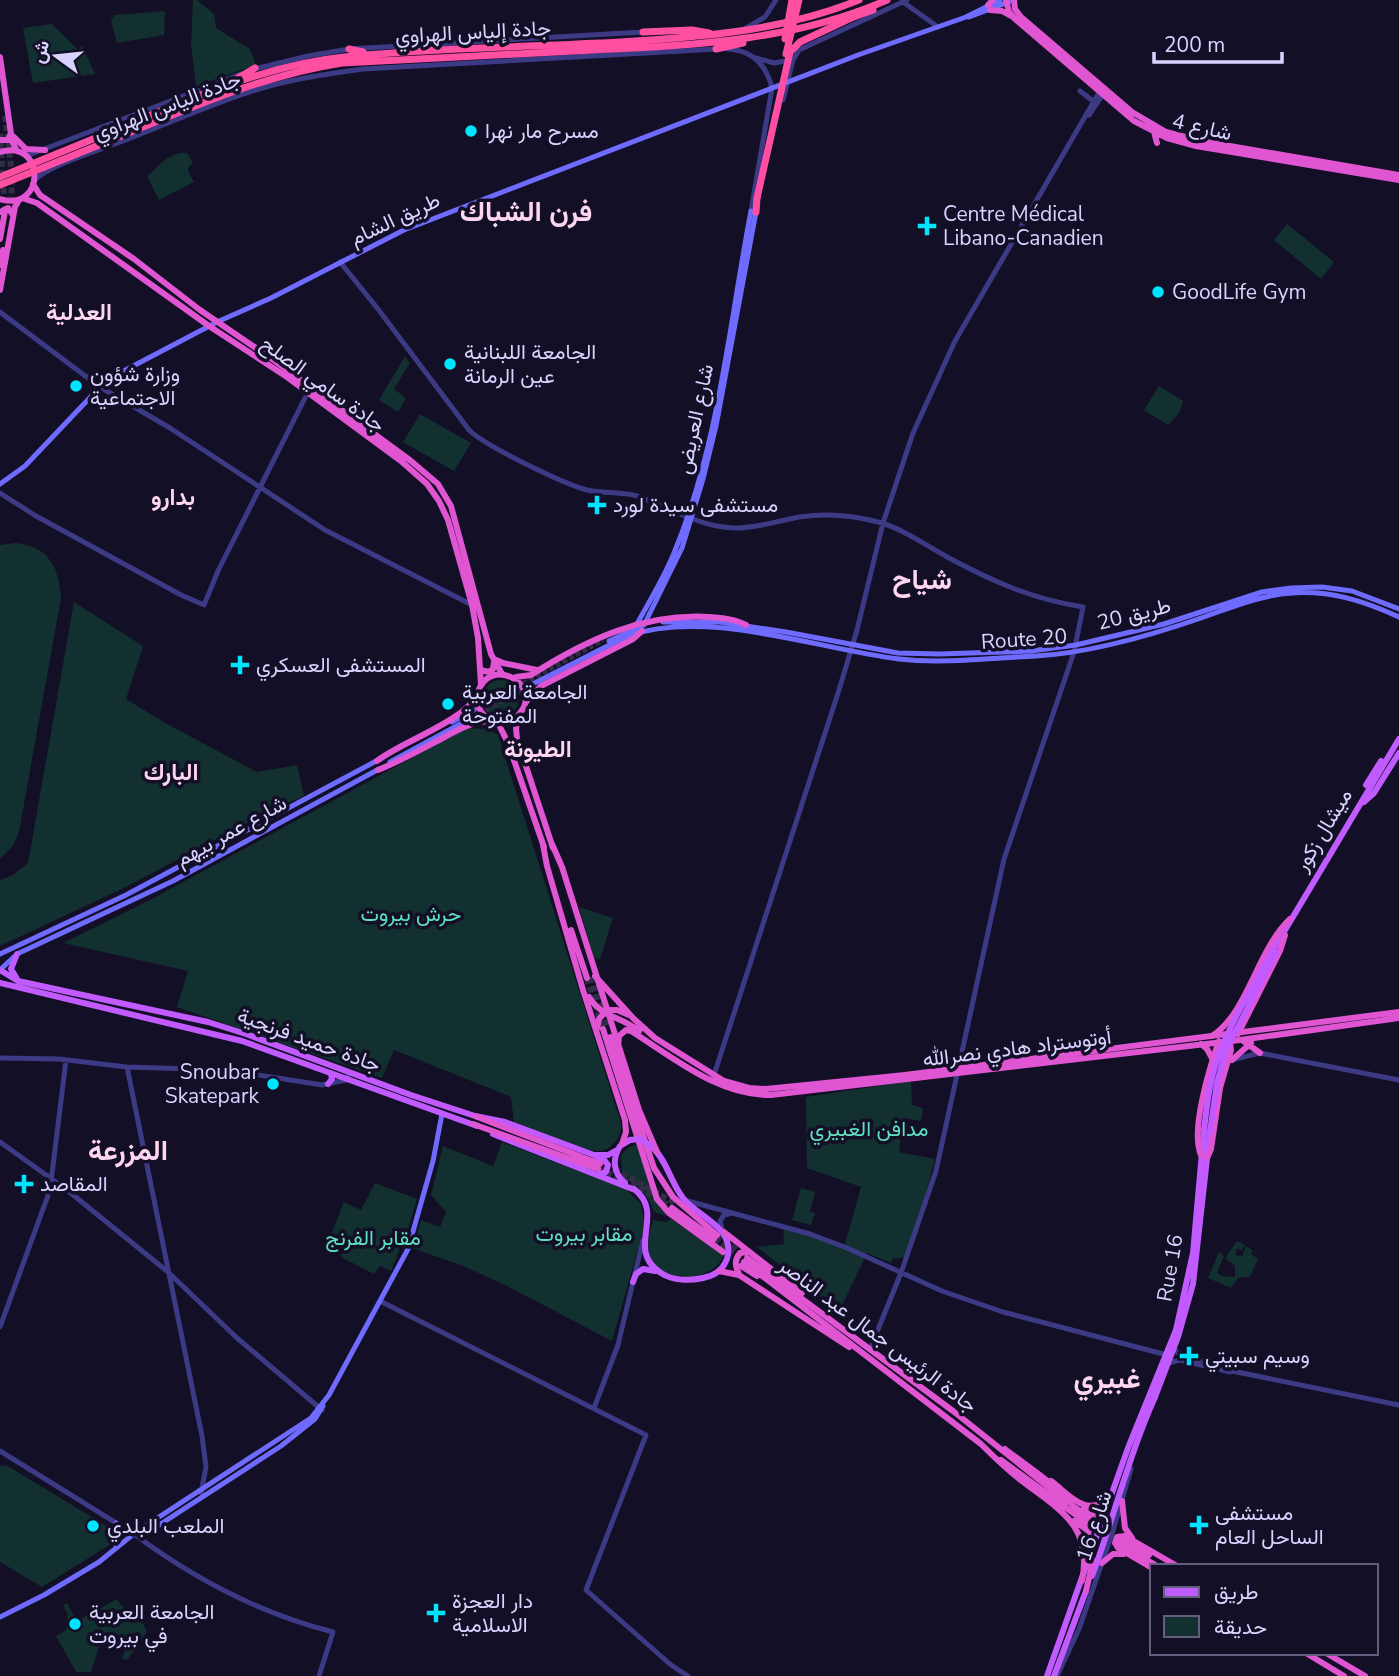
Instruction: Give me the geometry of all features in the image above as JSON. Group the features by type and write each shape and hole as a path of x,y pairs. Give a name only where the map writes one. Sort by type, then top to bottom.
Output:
{"highway":[{"path":"782,71 792,0"},
{"path":"756,198 799,0"},
{"name":"جادة إلياس الهراوي","path":"222,91 309,68 385,61 626,49 740,36 859,0"},
{"path":"799,19 837,1"},
{"path":"753,211 790,52 800,42 873,9 884,1"},
{"path":"716,49 818,23 884,1"},
{"name":"شارع 4","path":"1009,1 1015,19 1103,90 1156,128 1177,135 1399,175"},
{"name":"شارع 4","path":"1009,1 1021,17 1135,121 1154,132 1196,146 1399,180"},
{"path":"990,5 1015,19"},
{"path":"643,32 692,30 716,34"},
{"path":"740,36 777,33"},
{"name":"جادة إلياس الهراوي","path":"99,141 222,91 298,65 395,54 716,34 740,36"},
{"path":"349,50 395,54"},
{"path":"0,57 13,145 18,152"},
{"path":"331,73 340,68 376,65 385,61"},
{"path":"222,91 255,68"},
{"path":"0,80 4,104"},
{"path":"222,91 262,88"},
{"path":"0,140 8,140 11,131"},
{"path":"11,131 23,147 45,150"},
{"path":"1154,132 1157,143"},
{"name":"جادة الياس الهراوي","path":"0,177 99,141"},
{"name":"جادة الياس الهراوي","path":"0,185 99,141"},
{"path":"0,152 18,152 26,156 34,167 34,183 6,212 0,239"},
{"name":"جادة سامي الصلح","path":"34,183 38,194 126,253 438,484 451,506 491,654 502,674"},
{"name":"جادة سامي الصلح","path":"0,200 21,198 37,203 209,326 308,392 401,461 427,484 448,520 472,606 478,638 479,688"},
{"path":"0,200 6,212 0,290"},
{"path":"6,212 27,201 37,203"},
{"path":"0,265 6,212"},
{"path":"377,761 397,747 464,711 472,704 479,688 491,676 502,674 526,677 597,638 647,621 700,617 736,621 746,625"},
{"path":"642,631 633,639 541,686 525,704 516,728 517,739 562,867 591,977 653,1040"},
{"path":"491,654 501,663 539,670"},
{"path":"480,670 489,672 493,669 494,662"},
{"path":"514,677 524,689 525,704"},
{"path":"479,688 477,702 480,710 487,718 496,722 508,743 639,1110 657,1152"},
{"path":"378,770 466,726 480,722 510,721 520,713"},
{"path":"508,743 511,738 517,739"},
{"path":"543,845 583,990 603,1030 654,1168 670,1194 692,1215 719,1234 745,1260"},
{"path":"1211,1037 1230,1021 1280,930 1290,919"},
{"path":"1230,1021 1230,1038 1231,1050 1229,1062 1220,1088 1211,1149 1204,1157 1198,1145 1199,1130 1203,1098 1213,1060 1230,1038 1247,1017 1282,948 1282,939"},
{"path":"583,990 594,1006 626,1021 653,1040"},
{"path":"1243,995 1247,1000 1255,1000"},
{"path":"633,1018 622,1012 606,1013 598,1021 657,1199 669,1213 723,1252"},
{"name":"أوتوستراد هادي نصرالله","path":"958,1070 1200,1044 1399,1012"},
{"path":"1229,1062 1259,1034 1250,1026 1247,1017"},
{"name":"أوتوستراد هادي نصرالله","path":"1259,1034 1399,1018"},
{"path":"603,1030 626,1123 620,1147"},
{"path":"618,1048 619,1036 628,1030 653,1040"},
{"name":"أوتوستراد هادي نصرالله","path":"653,1040 713,1078 746,1093 771,1095 1211,1037 1230,1038"},
{"path":"1230,1038 1248,1044 1260,1052"},
{"path":"1200,1044 1207,1049 1213,1060"},
{"name":"جادة حميد فرنجية","path":"475,1116 598,1168"},
{"name":"جادة حميد فرنجية","path":"473,1124 598,1168"},
{"path":"692,1215 674,1206 719,1234"},
{"path":"739,1275 735,1266 741,1252 745,1260"},
{"name":"جادة الرئيس جمال عبد الناصر","path":"745,1260 866,1356 984,1442"},
{"name":"جادة الرئيس جمال عبد الناصر","path":"745,1260 844,1325 862,1343 953,1410 984,1442"},
{"path":"719,1271 739,1275 843,1344 866,1356"},
{"path":"984,1442 1003,1447 1019,1456 1079,1503 1097,1519 1092,1531 1084,1528 1005,1468 984,1442"},
{"path":"984,1442 1093,1524"},
{"path":"1003,1447 1059,1491 1082,1517 1090,1536 1092,1557 1086,1591"},
{"path":"1079,1503 1096,1507 1111,1497"},
{"path":"1122,1501 1126,1531 1136,1542"},
{"path":"1062,1511 1075,1525 1085,1549 1082,1581"},
{"path":"1150,1565 1117,1547 1116,1538 1122,1535 1174,1564"},
{"path":"1150,1564 1119,1541 1166,1564"},
{"path":"1101,1563 1115,1553 1130,1556"},
{"path":"1309,1655 1344,1676"},
{"path":"1329,1655 1365,1676"}],"main road":[{"name":"طريق الشام","path":"0,484 36,456 100,387 116,375 209,326 271,298 425,220 562,171 772,88 966,17 990,5 1009,1"},
{"name":"شارع العريض","path":"647,621 673,570 718,414 753,211"},
{"name":"شارع العريض","path":"637,624 668,568 689,519"},
{"name":"طريق 20","path":"663,622 701,621 746,625 852,647 915,654 1075,648 1284,588 1322,587 1352,591 1399,609"},
{"name":"Route 20","path":"1075,648 1160,631 1253,600 1284,593 1334,594 1370,604 1399,617"},
{"path":"603,647 617,636 642,627 647,621"},
{"path":"529,686 603,647 642,631 724,628 852,647"},
{"name":"شارع عمر بيهم","path":"0,954 149,883 377,761 475,713 378,770 173,881 17,954 0,970"},
{"path":"1363,801 1372,774 1399,733"},
{"name":"ميشال زكور","path":"1282,939 1399,739"},
{"name":"ميشال زكور","path":"1282,939 1290,919 1399,746"},
{"path":"1363,801 1374,793 1399,753"},
{"path":"34,938 40,945"},
{"path":"1204,1157 1209,1090 1217,1059 1226,1037 1282,939"},
{"path":"17,954 11,970 18,981"},
{"name":"جادة حميد فرنجية","path":"0,970 18,981 208,1022 269,1042 442,1114 473,1124"},
{"name":"جادة حميد فرنجية","path":"0,983 242,1041 331,1074 348,1076 475,1116"},
{"path":"328,1084 332,1079 331,1074"},
{"path":"0,1617 99,1562 134,1534 201,1494 280,1440 322,1407 408,1249 429,1178 442,1114"},
{"path":"475,1116 505,1122 607,1162 608,1169 603,1174 598,1168"},
{"path":"594,1155 608,1155 630,1140 640,1139 651,1146 684,1199 719,1234 728,1252 726,1263 708,1277 691,1280 643,1269 636,1274 633,1282"},
{"path":"620,1147 614,1163 618,1175 644,1199 649,1211 644,1236 647,1257 661,1273"},
{"name":"Rue 16","path":"1170,1356 1191,1271 1204,1157"},
{"name":"شارع 16","path":"1056,1676 1108,1533 1136,1441 1160,1385 1194,1283 1199,1250 1204,1157"},
{"path":"598,1168 635,1189"},
{"name":"شارع 16","path":"1047,1676 1121,1469 1170,1356"},
{"path":"1121,1469 1124,1476 1130,1471"},
{"path":"116,1523 116,1549"}],"street":[{"path":"740,36 763,19 776,0"},
{"path":"753,211 793,60 799,50 905,1 938,27"},
{"name":"جادة إلياس الهراوي","path":"192,91 255,68 349,50 643,32"},
{"name":"جادة إلياس الهراوي","path":"317,75 716,49 741,50 756,58 775,63 793,60"},
{"path":"753,211 772,88 766,72 756,58"},
{"name":"جادة الياس الهراوي","path":"34,183 42,174 204,108 262,88 317,75"},
{"path":"713,1078 852,647 883,523 907,448 952,348 1093,102 1103,90"},
{"path":"1080,125 1103,90"},
{"name":"جادة الياس الهراوي","path":"26,156 192,91"},
{"path":"1080,92 1093,102"},
{"path":"37,153 35,164 42,174"},
{"path":"340,262 474,435 575,486 637,496 689,519 717,527 737,528 824,514 883,523 913,536 1012,590 1083,607 1075,648 1004,859 936,1171 901,1273 870,1349"},
{"path":"0,312 100,387 170,428 326,530 472,606"},
{"path":"0,493 36,516 204,604 308,392"},
{"path":"1229,1062 1260,1052 1399,1080"},
{"path":"0,1058 65,1060 127,1067 227,1070 328,1084 348,1076"},
{"path":"0,1327 52,1179 65,1060"},
{"path":"127,1067 202,1436 206,1467 201,1494"},
{"path":"0,1142 52,1179 168,1272 237,1338 322,1407"},
{"path":"684,1199 810,1234 942,1291 994,1309 1180,1360 1201,1363"},
{"path":"719,1234 722,1218 727,1214 736,1214"},
{"path":"594,1408 618,1345 644,1236"},
{"path":"380,1301 646,1435 586,1590 671,1665 688,1676"},
{"path":"1170,1356 1181,1356 1221,1371 1399,1405"},
{"name":"شارع 16","path":"1056,1676 1079,1629 1160,1385"},
{"path":"0,1451 152,1547 244,1600 299,1623 335,1632 320,1676"}],"green space":[{"path":"193,0 197,0 214,14 216,28 250,49 256,65 196,86 191,45"},
{"path":"165,11 164,35 117,43 111,21 115,15"},
{"path":"52,24 78,50 82,46 95,74 33,83 23,28"},
{"path":"179,153 187,153 193,163 188,171 194,182 159,200 147,176 166,159"},
{"path":"1287,224 1334,262 1321,279 1274,240"},
{"path":"405,356 410,363 394,389 406,398 398,412 379,400"},
{"path":"1159,386 1183,401 1179,413 1168,425 1144,410"},
{"path":"420,414 471,443 454,471 403,442"},
{"path":"15,543 36,548 50,560 58,576 61,598 19,832 13,846 0,859 0,545"},
{"path":"74,602 143,646 126,699 257,772 297,765 304,796 268,812 126,887 0,946 0,880 13,875 28,863"},
{"path":"501,680 513,686 519,698 513,710 501,716 489,710 483,698 489,686"},
{"name":"حرش بيروت","path":"467,728 488,729 498,735 621,1123 618,1137 608,1148 599,1151 582,1148 514,1123 511,1097 394,1050 382,1078 177,1007 188,971 63,943 148,901"},
{"path":"579,907 613,918 600,959 594,958"},
{"name":"مدافن الغبيري","path":"911,1081 912,1105 923,1108 921,1121 903,1118 899,1152 935,1159 922,1208 905,1257 892,1259 891,1263 867,1253 839,1312 757,1247 784,1244 783,1224 845,1244 861,1187 807,1168 806,1097"},
{"name":"مقابر بيروت","path":"502,1142 626,1189 641,1204 645,1224 612,1341 505,1285 463,1266 412,1248 421,1220 440,1227 446,1212 431,1195 443,1146 493,1166"},
{"path":"638,1145 652,1191 668,1216 654,1212 637,1185 622,1172 621,1155"},
{"name":"مقابر الفرنج","path":"375,1183 417,1199 391,1271 380,1266 374,1274 341,1257 344,1244 330,1237 344,1202 361,1210"},
{"path":"801,1188 815,1192 810,1212 815,1213 811,1225 792,1220"},
{"name":"مقابر بيروت","path":"671,1219 724,1255 718,1265 697,1276 685,1277 662,1271 649,1253 649,1236 653,1220 667,1222"},
{"path":"1237,1241 1245,1245 1242,1250 1237,1249 1235,1255 1242,1256 1246,1246 1258,1259 1250,1277 1238,1278 1231,1288 1208,1278 1219,1252 1224,1256 1217,1273 1235,1277 1235,1266 1225,1258"},
{"path":"6,1465 110,1528 111,1544 42,1587 0,1562 0,1466"},
{"path":"117,1599 141,1622 147,1632 127,1660 122,1659 125,1650 101,1641 91,1672 76,1672 56,1636 66,1630 68,1615 63,1605 67,1603 77,1621"}],"tunnel":[{"path":"5,116 12,176 11,212"},
{"path":"0,134 5,211"},
{"path":"477,709 603,640"},
{"path":"479,714 526,688"},
{"path":"591,977 607,1028"},
{"path":"587,978 603,1029"},
{"path":"598,1169 634,1184 672,1208"},
{"path":"614,1169 677,1204"},
{"path":"717,1235 747,1258"},
{"path":"714,1239 744,1262"}],"place":[{"name":"مسرح مار نهرا","path":"471,131"},
{"name":"Centre Médical Libano-Canadien","path":"927,226"},
{"name":"GoodLife Gym","path":"1158,292"},
{"name":"الجامعة اللبنانية عين الرمانة","path":"450,364"},
{"name":"وزارة شؤون الاجتماعية","path":"76,386"},
{"name":"مستشفى سيدة لورد","path":"597,505"},
{"name":"المستشفى العسكري","path":"240,665"},
{"name":"الجامعة العربية المفتوحة","path":"448,704"},
{"name":"Snoubar Skatepark","path":"273,1084"},
{"name":"المقاصد","path":"24,1184"},
{"name":"وسيم سبيتي","path":"1189,1356"},
{"name":"مستشفى الساحل العام","path":"1199,1525"},
{"name":"الملعب البلدي","path":"93,1526"},
{"name":"دار العجزة الاسلامية","path":"436,1613"},
{"name":"الجامعة العربية في بيروت","path":"75,1624"}],"district":[{"name":"فرن الشباك","path":"526,212"},
{"name":"العدلية","path":"79,312"},
{"name":"بدارو","path":"173,497"},
{"name":"شياح","path":"922,580"},
{"name":"الطيونة","path":"538,749"},
{"name":"البارك","path":"171,772"},
{"name":"المزرعة","path":"128,1151"},
{"name":"غبيري","path":"1107,1379"}]}
